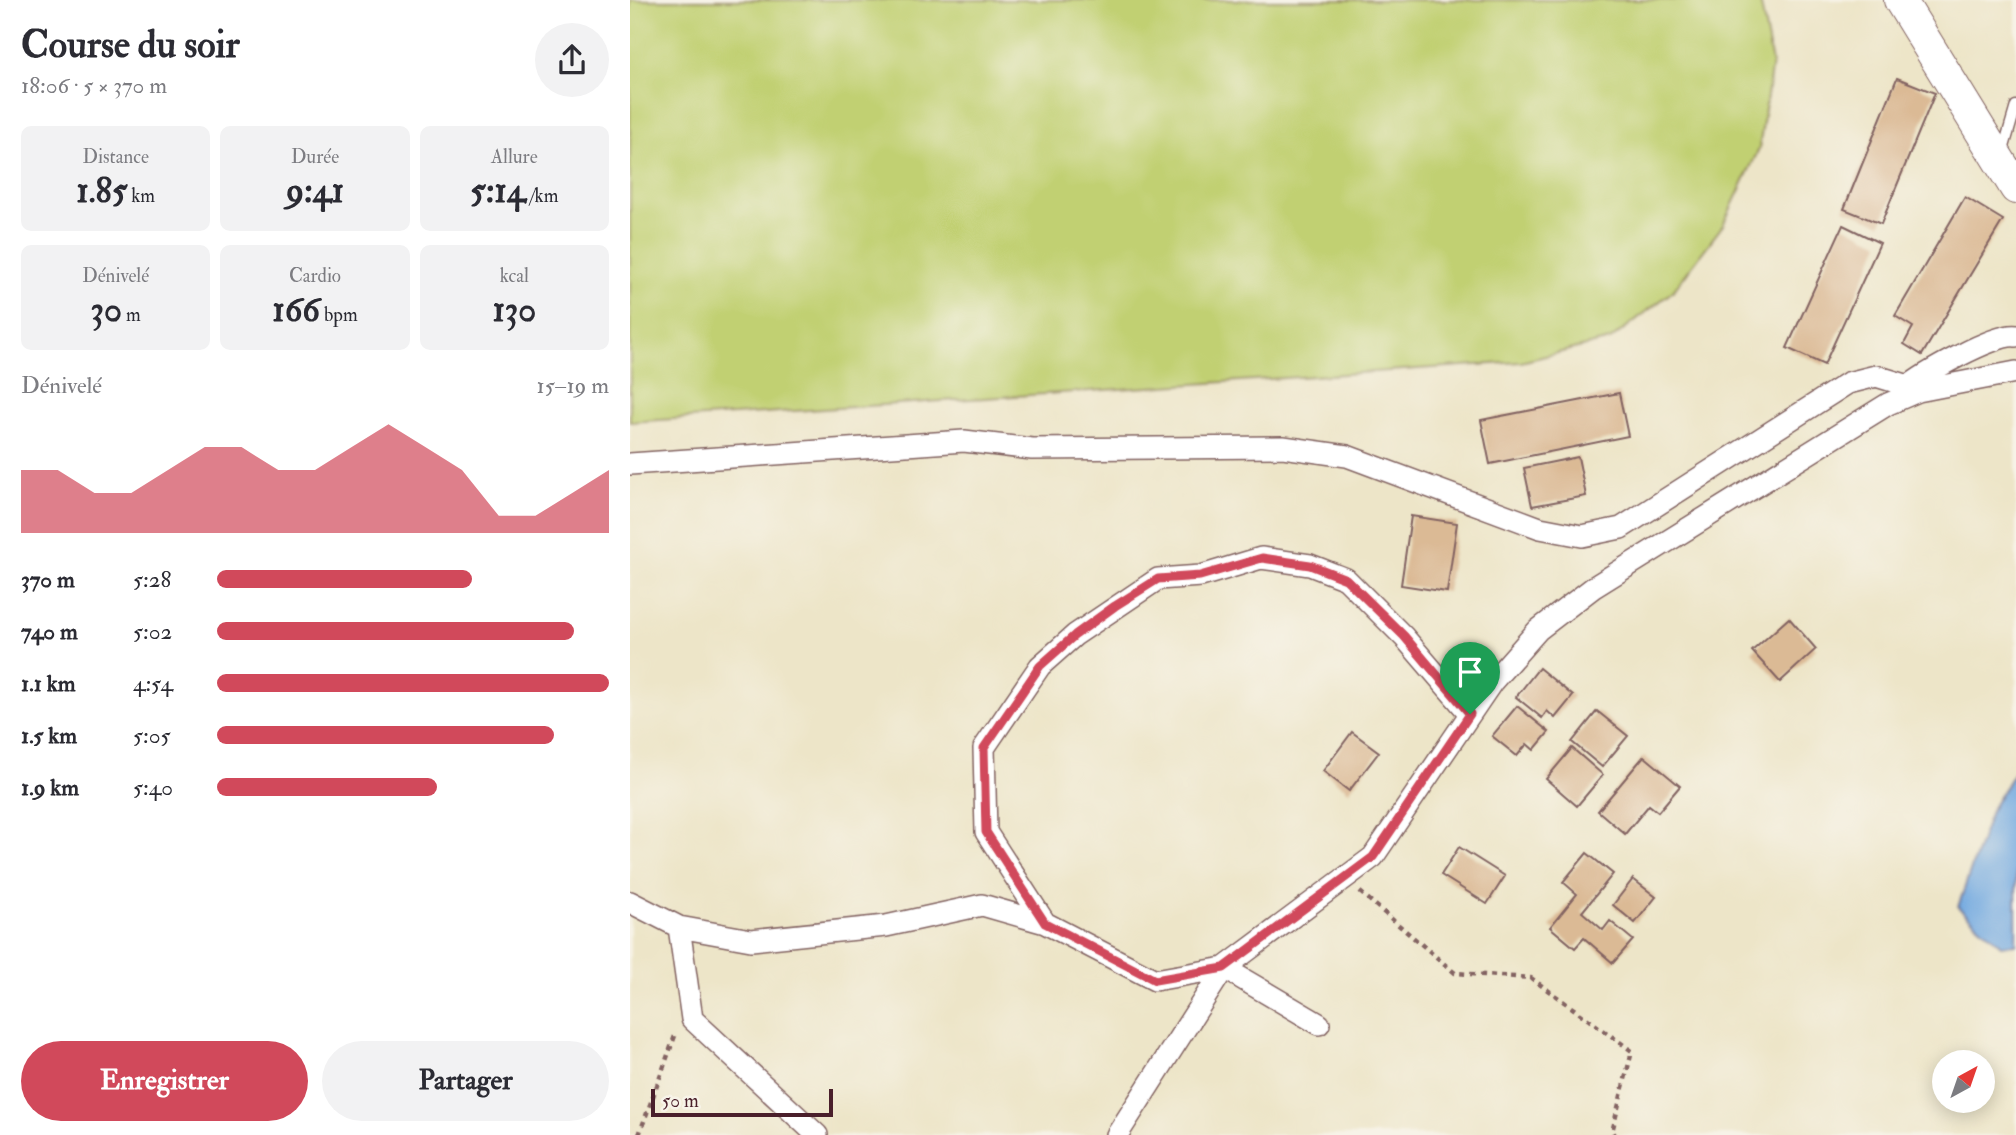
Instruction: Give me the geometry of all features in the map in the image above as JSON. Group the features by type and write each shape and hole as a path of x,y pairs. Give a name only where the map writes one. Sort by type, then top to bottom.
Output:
{"street":[{"path":"1900,0 2008,175"},
{"path":"1117,1135 1224,968 1373,857 1492,682 1538,630 1594,587 1973,349 2009,335 2016,337"},
{"path":"630,464 964,440 1032,449 1283,447 1347,456 1540,528 1582,536 1621,528 1848,383 1876,376 1914,388 2016,372"},
{"path":"1045,923 986,832 984,748 1040,666 1085,628 1158,579 1200,576 1262,558 1310,565 1346,579 1404,636 1470,714"},
{"path":"630,902 679,927 751,940 886,926 982,905 1045,923 1155,980 1224,968 1319,1024"},
{"path":"679,927 692,1019 817,1135"}],"lane":[{"path":"2008,175 2016,107"}],"path":[{"path":"1344,879 1455,973 1531,978 1632,1051 1612,1132 1614,1135"},
{"path":"639,1135 676,1033 677,1019"}],"green space":[{"path":"630,0 1760,0 1772,63 1759,149 1723,225 1673,291 1610,340 1521,362 630,422"}],"water":[{"path":"2016,769 2016,944 2001,945 1958,907 1992,808"}],"building":[{"path":"1897,78 1935,93 1881,224 1844,209"},
{"path":"1965,197 2003,220 1922,355 1904,344 1913,327 1895,316"},
{"path":"1843,225 1880,243 1824,365 1787,348"},
{"path":"1619,393 1628,436 1490,464 1481,420"},
{"path":"1578,457 1586,496 1532,506 1524,468"},
{"path":"1411,516 1457,523 1447,592 1401,585"},
{"path":"1789,618 1816,649 1780,682 1752,651"},
{"path":"1539,668 1573,696 1555,718 1547,711 1542,718 1516,697"},
{"path":"1517,706 1549,732 1534,750 1527,744 1517,756 1492,736"},
{"path":"1597,711 1628,736 1602,767 1572,742"},
{"path":"1352,732 1379,752 1349,791 1323,771"},
{"path":"1572,748 1603,775 1577,806 1546,779"},
{"path":"1644,756 1680,786 1658,812 1649,805 1625,834 1598,811"},
{"path":"1459,847 1505,876 1487,904 1441,875"},
{"path":"1587,853 1613,874 1582,912 1603,930 1610,921 1633,940 1613,963 1584,938 1575,948 1550,927 1577,894 1563,882"},
{"path":"1633,879 1656,897 1635,923 1613,905"}],"route":[{"path":"1262,558 1310,565 1346,579 1404,636 1470,714 1373,857 1224,968 1155,980 1045,923 986,832 984,748 1040,666 1075,635 1158,579 1200,576 1262,558"}]}
